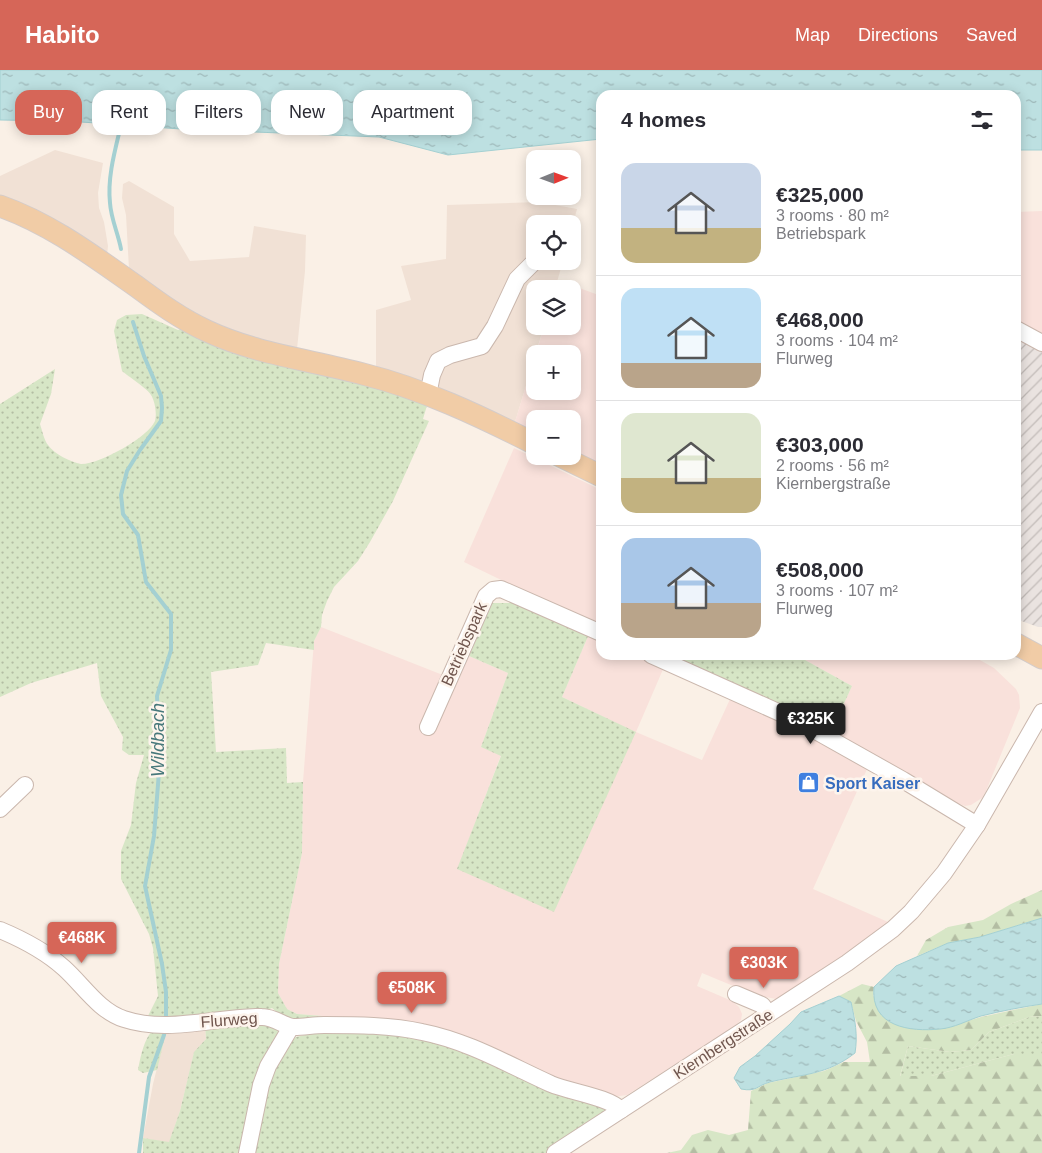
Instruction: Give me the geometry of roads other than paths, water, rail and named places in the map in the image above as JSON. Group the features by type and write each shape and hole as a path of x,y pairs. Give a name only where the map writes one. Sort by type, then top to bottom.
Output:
{"main road":[{"path":"0,206 35,220 62,235 179,316 208,331 239,344 365,374 428,395 480,417 526,440"},
{"path":"578,465 596,474"},
{"path":"1021,637 1042,640"},
{"path":"1021,647 1042,658"}],"street":[{"path":"428,395 432,375 438,361 450,355 482,346 495,326 517,280 526,270"},
{"path":"1021,332 1042,344"},
{"name":"Betriebspark","path":"428,727 486,596 493,590 501,589 596,631"},
{"path":"662,660 806,725 903,780 976,825"},
{"name":"Kiernbergstraße","path":"555,1153 847,963 893,929 927,894 944,873 976,825 1041,714"},
{"path":"0,809 25,785"},
{"name":"Flurweg","path":"0,930 30,943 48,955 109,1012 122,1019 154,1025 270,1017 291,1027 351,1025 402,1028 462,1044 554,1085 612,1103 621,1110"},
{"path":"736,994 762,1005 769,1014"},
{"path":"247,1153 261,1085 268,1066 291,1027"}],"water":[{"path":"0,70 1042,70 1042,150 1021,150 1021,90 596,90 596,140 448,155 379,137 330,135 343,135 343,90 271,90 271,133 261,132 261,90 176,90 176,129 166,128 166,90 92,90 92,123 82,122 82,90 15,90 15,120 0,120"},
{"path":"1042,918 1042,1004 981,1016 956,1026 928,1030 905,1028 894,1024 885,1019 878,1011 874,1000 874,987 896,966 948,943 980,937"},
{"path":"839,996 851,1002 856,1028 855,1053 825,1070 770,1082 754,1089 741,1089 734,1078 740,1067 755,1056 801,1012"}],"waterway":[{"name":"Wildbach","path":"119,135 109,193 112,215 121,249"},
{"name":"Wildbach","path":"133,322 144,356 161,396 162,408 161,421 127,471 121,495 123,514 138,535 146,582 171,614 171,650 157,696 160,759 154,836 145,886 162,964 166,992 166,1022"},
{"name":"Wildbach","path":"139,1153 149,1077 165,1029"}],"place":[{"name":"Sport Kaiser","path":"809,783"}]}
